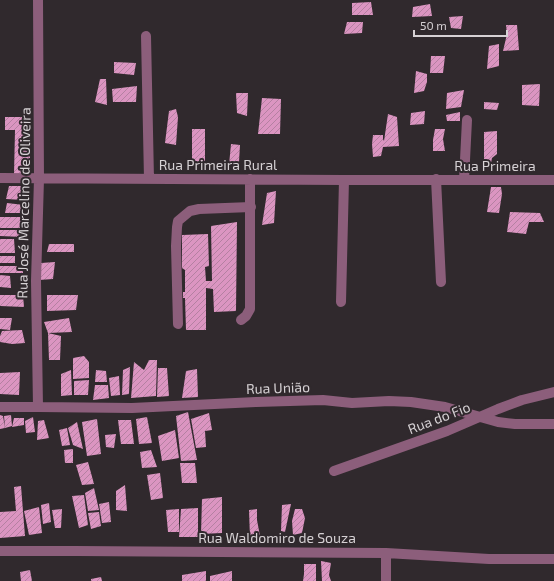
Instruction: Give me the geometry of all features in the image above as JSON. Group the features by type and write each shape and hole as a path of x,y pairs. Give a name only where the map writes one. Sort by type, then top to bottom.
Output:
{"street":[{"name":"Rua José Marcelino de Oliveira","path":"38,0 39,178 36,281 38,407"},
{"path":"146,36 148,178"},
{"path":"464,180 467,120"},
{"name":"Rua Primeira Rural","path":"0,178 344,180 436,179"},
{"path":"241,320 246,316 250,309 250,179"},
{"path":"436,179 441,282"},
{"name":"Rua Primeira","path":"436,179 554,180"},
{"path":"341,302 344,180"},
{"path":"178,324 176,246 178,221 190,211 198,208 251,207"},
{"name":"Rua do Fio","path":"334,471 447,431 522,400 554,392"},
{"name":"Rua União","path":"0,407 132,408 323,400 352,403 411,402 445,407 498,422 515,424 554,424"},
{"name":"Rua Waldomiro de Souza","path":"0,551 386,553 489,559 554,559"},
{"path":"386,553 386,581"}],"building":[{"path":"371,2 373,15 352,15 352,3"},
{"path":"430,4 432,16 412,17 413,7"},
{"path":"463,16 461,29 451,28 449,17"},
{"path":"347,22 363,22 362,33 344,34"},
{"path":"506,25 517,25 519,50 503,51 507,34"},
{"path":"499,44 499,66 487,69 489,46"},
{"path":"431,56 445,56 443,73 430,73"},
{"path":"114,62 136,63 134,75 114,73"},
{"path":"416,71 427,74 427,82 424,91 414,93"},
{"path":"100,79 106,79 107,105 95,102"},
{"path":"540,84 539,106 522,105 522,85"},
{"path":"137,86 136,102 113,102 112,89"},
{"path":"464,90 461,107 446,109 447,93"},
{"path":"236,93 248,93 247,116 237,113"},
{"path":"262,98 281,99 280,134 258,134"},
{"path":"484,102 499,103 497,110 484,109"},
{"path":"176,109 178,117 176,145 165,143 169,111"},
{"path":"425,111 424,124 410,125 411,113"},
{"path":"460,112 460,121 447,121 446,115"},
{"path":"388,114 397,117 399,146 383,147 381,156 373,157 373,135 383,135 384,141"},
{"path":"5,117 30,117 30,174 14,174 15,130 5,130"},
{"path":"192,129 205,129 205,162 192,162"},
{"path":"435,129 445,129 443,139 445,151 433,151"},
{"path":"497,131 497,154 492,158 491,163 500,164 500,167 484,166 484,132"},
{"path":"231,144 240,145 239,162 229,165"},
{"path":"9,186 21,186 23,200 6,199"},
{"path":"491,187 501,187 502,194 499,213 487,212"},
{"path":"276,191 274,223 262,225 267,193"},
{"path":"7,203 24,205 20,213 5,213"},
{"path":"510,212 540,213 544,222 529,222 526,234 507,232"},
{"path":"0,217 23,217 24,228 0,228"},
{"path":"237,222 236,311 214,312 213,289 206,288 206,330 186,330 185,298 183,298 183,292 185,292 185,270 182,268 182,235 208,234 209,266 205,267 206,281 212,281 211,226"},
{"path":"0,230 23,230 23,237 0,236"},
{"path":"0,239 14,239 15,253 0,253"},
{"path":"49,244 74,244 74,252 47,252"},
{"path":"0,256 15,256 15,263 0,263"},
{"path":"55,262 53,279 39,280 41,263"},
{"path":"0,266 23,266 23,273 0,273"},
{"path":"0,275 10,276 11,288 0,287"},
{"path":"0,295 23,295 24,307 0,306"},
{"path":"47,295 78,295 76,310 47,311"},
{"path":"0,318 12,318 10,330 0,329"},
{"path":"69,318 72,332 48,333 44,322"},
{"path":"22,330 25,343 12,344 0,342 2,331"},
{"path":"48,333 61,336 60,360 49,360"},
{"path":"84,356 89,362 89,378 73,379 73,358"},
{"path":"149,360 157,360 156,396 131,398 134,362 144,370"},
{"path":"130,367 129,394 122,395 123,370"},
{"path":"158,368 167,368 169,396 157,397"},
{"path":"197,369 198,397 182,398 186,371"},
{"path":"71,370 72,395 61,396 61,374"},
{"path":"96,370 106,371 107,382 95,382"},
{"path":"20,372 19,395 0,394 0,373"},
{"path":"119,376 120,395 111,396 109,378"},
{"path":"89,380 88,395 74,395 74,381"},
{"path":"95,385 108,385 109,398 93,400"},
{"path":"188,412 197,460 181,461 176,416"},
{"path":"209,413 212,430 205,431 206,447 196,448 191,419"},
{"path":"0,415 3,416 5,428 0,429"},
{"path":"11,415 12,426 5,428 4,416"},
{"path":"33,417 35,432 26,433 25,421"},
{"path":"147,417 152,443 139,444 136,419"},
{"path":"14,418 24,418 24,425 12,427"},
{"path":"97,419 101,454 87,456 82,422"},
{"path":"44,420 49,438 37,440 38,421"},
{"path":"118,420 131,420 134,444 121,444"},
{"path":"77,422 83,449 73,445 68,428"},
{"path":"67,428 70,445 62,446 59,430"},
{"path":"175,430 179,458 162,461 158,436"},
{"path":"116,434 114,448 106,447 105,435"},
{"path":"73,449 73,463 65,463 64,450"},
{"path":"151,450 157,467 142,468 140,452"},
{"path":"88,462 94,484 82,485 76,465"},
{"path":"180,463 195,463 197,483 182,483"},
{"path":"160,473 163,498 151,500 147,475"},
{"path":"125,485 127,511 116,510 116,491"},
{"path":"21,486 25,536 0,538 0,512 16,511 14,487"},
{"path":"94,488 99,510 88,511 85,493"},
{"path":"84,495 88,525 79,528 72,496"},
{"path":"222,497 222,533 201,534 202,499"},
{"path":"109,502 111,522 102,523 99,504"},
{"path":"49,503 51,522 43,524 41,505"},
{"path":"291,504 285,532 281,531 282,505"},
{"path":"39,507 42,533 29,535 24,511"},
{"path":"198,508 198,537 179,537 181,509"},
{"path":"62,509 61,528 55,528 52,510"},
{"path":"179,509 179,532 168,532 166,510"},
{"path":"257,509 257,520 260,536 250,538 249,510"},
{"path":"295,509 302,509 305,518 302,533 293,535 292,521"},
{"path":"99,512 101,526 91,529 88,513"},
{"path":"321,561 331,563 329,575 331,581 322,581"},
{"path":"304,564 316,564 316,581 303,581"},
{"path":"30,570 32,581 21,581 20,572"},
{"path":"206,571 206,581 182,581 182,575"},
{"path":"232,571 232,581 210,581 210,576"},
{"path":"101,577 102,581 91,581 91,579"}]}
